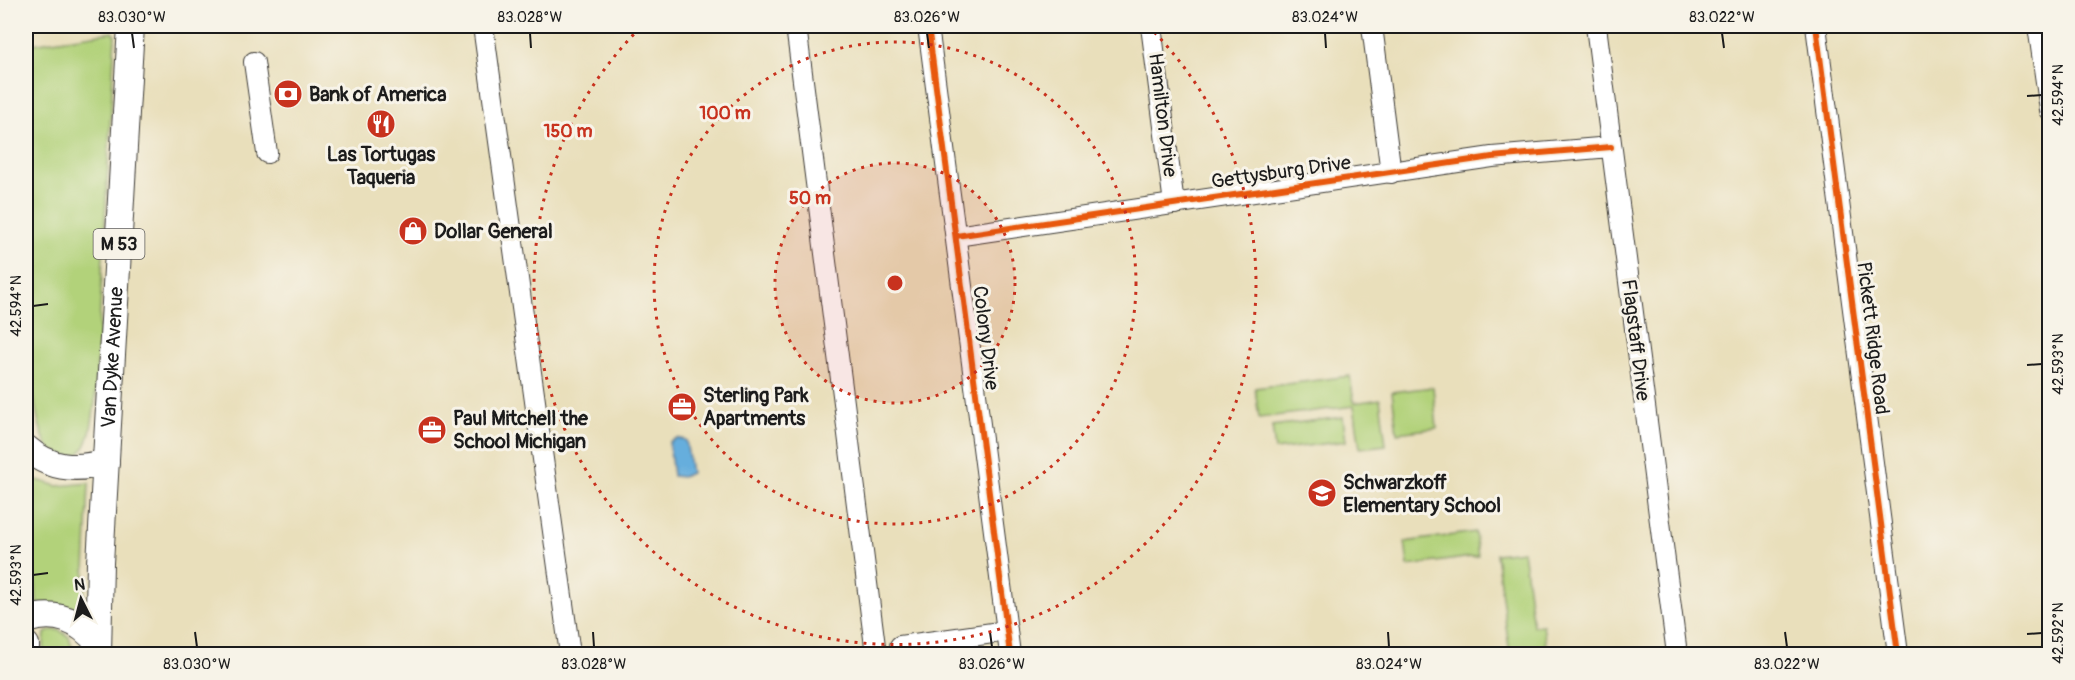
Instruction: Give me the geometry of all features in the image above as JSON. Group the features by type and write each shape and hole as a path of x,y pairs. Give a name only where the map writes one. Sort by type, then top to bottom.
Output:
{"main road":[{"name":"Van Dyke Avenue","path":"98,649 106,462 131,26"},
{"path":"26,448 42,460 57,466 83,467 106,462"},
{"path":"26,620 46,615 60,616 85,629 98,649"},
{"path":"26,647 26,654"}],"street":[{"path":"483,26 570,654"},
{"path":"796,26 876,654"},
{"name":"Colony Drive","path":"928,26 1011,654"},
{"name":"Hamilton Drive","path":"1151,26 1174,204"},
{"path":"1372,26 1391,172"},
{"name":"Flagstaff Drive","path":"1596,26 1677,654"},
{"name":"Pickett Ridge Road","path":"1816,26 1898,654"},
{"path":"2038,26 2049,110"},
{"path":"254,62 267,153"},
{"name":"Gettysburg Drive","path":"956,236 1512,155 1611,147"},
{"path":"900,646 1007,631"}],"green space":[{"path":"113,32 115,35 95,403 86,444 77,455 70,456 51,450 39,424 31,380 27,323 24,193 26,45"},
{"path":"1350,376 1354,403 1380,399 1386,445 1360,448 1354,406 1259,418 1255,388"},
{"path":"1433,387 1437,428 1397,433 1392,392"},
{"path":"1343,417 1346,441 1275,450 1272,426"},
{"path":"26,477 58,486 89,483 83,614 56,604 37,604"},
{"path":"1475,532 1478,556 1408,566 1405,542"},
{"path":"1523,551 1533,626 1543,625 1547,654 1510,654 1496,554"},
{"path":"59,630 69,637 74,654 43,654 45,633"}],"water":[{"path":"677,438 686,440 691,473 682,477 673,476 669,442"}],"cycle path":[{"path":"928,26 1010,654"},
{"path":"1816,26 1898,654"},
{"path":"956,236 1492,157 1611,147"}],"place":[{"name":"Bank of America","path":"288,94"},
{"name":"Las Tortugas Taqueria","path":"381,124"},
{"name":"Dollar General","path":"413,231"},
{"name":"Sterling Park Apartments","path":"682,407"},
{"name":"Paul Mitchell the School Michigan","path":"432,430"},
{"name":"Schwarzkoff Elementary School","path":"1322,493"}]}
